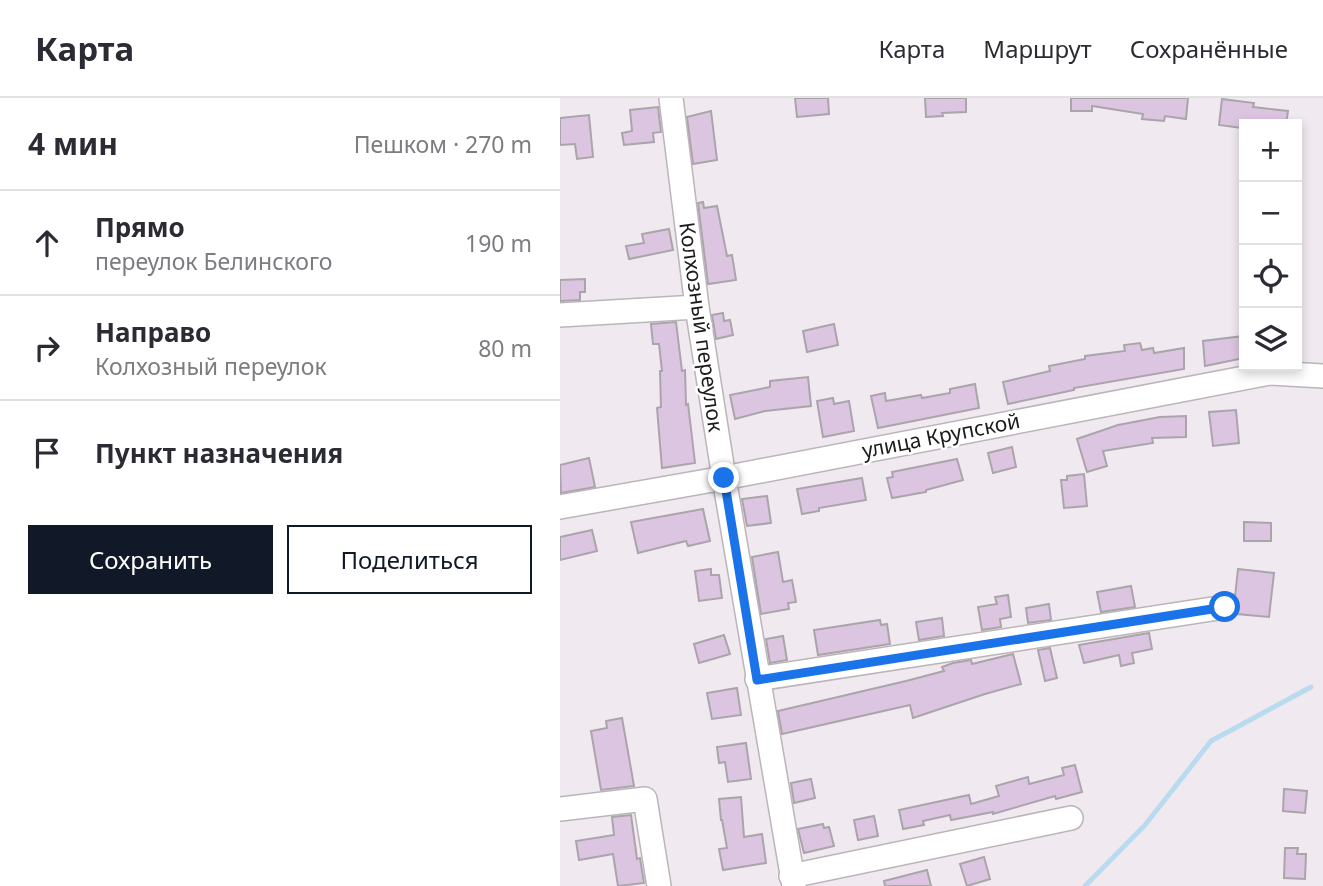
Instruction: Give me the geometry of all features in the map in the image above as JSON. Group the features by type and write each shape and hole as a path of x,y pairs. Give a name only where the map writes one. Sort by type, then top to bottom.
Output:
{"street":[{"name":"Колхозный переулок","path":"671,98 697,307 792,881"},
{"path":"560,315 697,307"},
{"name":"улица Крупской","path":"560,507 1270,373 1323,376"},
{"path":"757,680 1225,607"},
{"path":"560,809 645,799 659,886"},
{"path":"792,881 1072,818"}],"building":[{"path":"795,98 828,98 829,114 797,117"},
{"path":"925,98 966,98 966,112 926,117"},
{"path":"1071,98 1188,98 1186,119 1165,116 1164,121 1142,119 1143,114 1092,106 1092,111 1071,111"},
{"path":"1222,99 1254,103 1253,107 1288,111 1287,119 1239,119 1239,128 1219,125"},
{"path":"658,107 661,132 653,133 654,142 624,145 622,133 632,131 630,110"},
{"path":"711,111 717,160 693,164 687,117"},
{"path":"589,115 593,157 577,159 575,144 560,145 560,118"},
{"path":"703,202 704,208 717,206 727,256 732,255 736,280 708,284 698,203"},
{"path":"669,229 673,250 629,259 626,246 644,243 642,234"},
{"path":"585,279 585,292 580,292 580,300 560,301 560,280"},
{"path":"723,313 724,321 730,320 733,335 716,339 712,315"},
{"path":"676,322 682,371 685,370 686,405 688,404 695,463 662,468 657,408 661,407 662,371 659,344 653,344 651,324"},
{"path":"834,324 838,345 807,352 803,331"},
{"path":"1239,337 1239,359 1205,366 1203,341"},
{"path":"1140,343 1142,350 1153,348 1154,353 1184,348 1184,369 1074,388 1008,404 1003,382 1050,371 1049,366 1085,359 1085,356 1125,351 1124,345"},
{"path":"808,377 811,406 765,411 735,419 730,395 770,387 770,381"},
{"path":"975,384 979,408 878,428 871,396 885,393 886,401 921,395 922,398 950,393 950,389"},
{"path":"833,398 834,404 849,401 854,431 823,437 817,401"},
{"path":"1236,410 1239,443 1213,446 1209,412"},
{"path":"1186,416 1186,437 1152,438 1153,443 1103,451 1107,466 1087,472 1077,439 1118,425 1160,417"},
{"path":"1012,447 1016,467 993,473 988,453"},
{"path":"589,458 595,487 561,493 560,465"},
{"path":"957,459 963,480 926,492 892,498 887,478 893,477 892,472"},
{"path":"1084,474 1087,506 1064,508 1061,480 1067,480 1067,476"},
{"path":"862,478 866,500 819,508 819,511 802,514 797,489"},
{"path":"767,496 771,523 747,526 742,499"},
{"path":"703,509 710,541 688,546 686,541 638,553 631,522"},
{"path":"1244,522 1271,523 1271,541 1244,541"},
{"path":"592,530 597,551 560,560 560,537"},
{"path":"778,552 783,582 792,580 796,602 788,603 789,609 761,614 752,557"},
{"path":"711,569 711,575 719,575 722,598 699,601 695,571"},
{"path":"1238,569 1274,573 1269,617 1237,614 1239,606 1235,597"},
{"path":"1131,586 1135,607 1101,612 1097,592"},
{"path":"1008,595 1011,617 1000,619 1001,627 982,630 978,607 997,604 995,597"},
{"path":"1049,604 1051,620 1028,623 1026,608"},
{"path":"942,618 944,636 919,640 916,622"},
{"path":"880,620 881,625 887,624 890,644 818,655 814,630"},
{"path":"1149,633 1152,649 1132,653 1134,663 1121,666 1119,655 1084,663 1079,645"},
{"path":"724,635 730,654 699,663 694,644"},
{"path":"783,636 787,660 770,663 766,639"},
{"path":"1050,648 1057,678 1045,681 1038,650"},
{"path":"1013,654 1021,684 913,718 910,705 782,734 778,711 944,671 942,667 953,663 971,660 972,664"},
{"path":"737,688 741,715 712,719 707,693"},
{"path":"622,718 634,786 601,790 591,731 607,728 606,721"},
{"path":"746,743 751,779 728,782 725,762 719,763 717,747"},
{"path":"1075,765 1082,792 1056,799 1055,796 993,814 951,820 950,815 923,821 924,825 903,829 899,810 969,795 971,804 999,796 996,786 1028,777 1029,784 1064,775 1062,768"},
{"path":"811,779 815,798 794,803 791,783"},
{"path":"1284,789 1307,791 1305,813 1283,811"},
{"path":"741,797 744,837 762,834 766,863 723,870 719,849 727,848 719,799"},
{"path":"631,815 637,859 640,858 644,883 618,886 613,854 579,860 576,841 614,835 612,817"},
{"path":"874,816 878,836 858,840 854,820"},
{"path":"823,824 824,828 829,827 834,846 804,853 798,829"},
{"path":"1285,848 1298,848 1297,854 1306,854 1305,879 1284,878"},
{"path":"984,857 990,879 967,886 960,864"},
{"path":"927,870 931,886 885,886 884,881"}],"waterway":[{"path":"1085,886 1145,825 1211,741 1311,687"}],"route":[{"path":"724,478 757,680 1225,607"}]}
